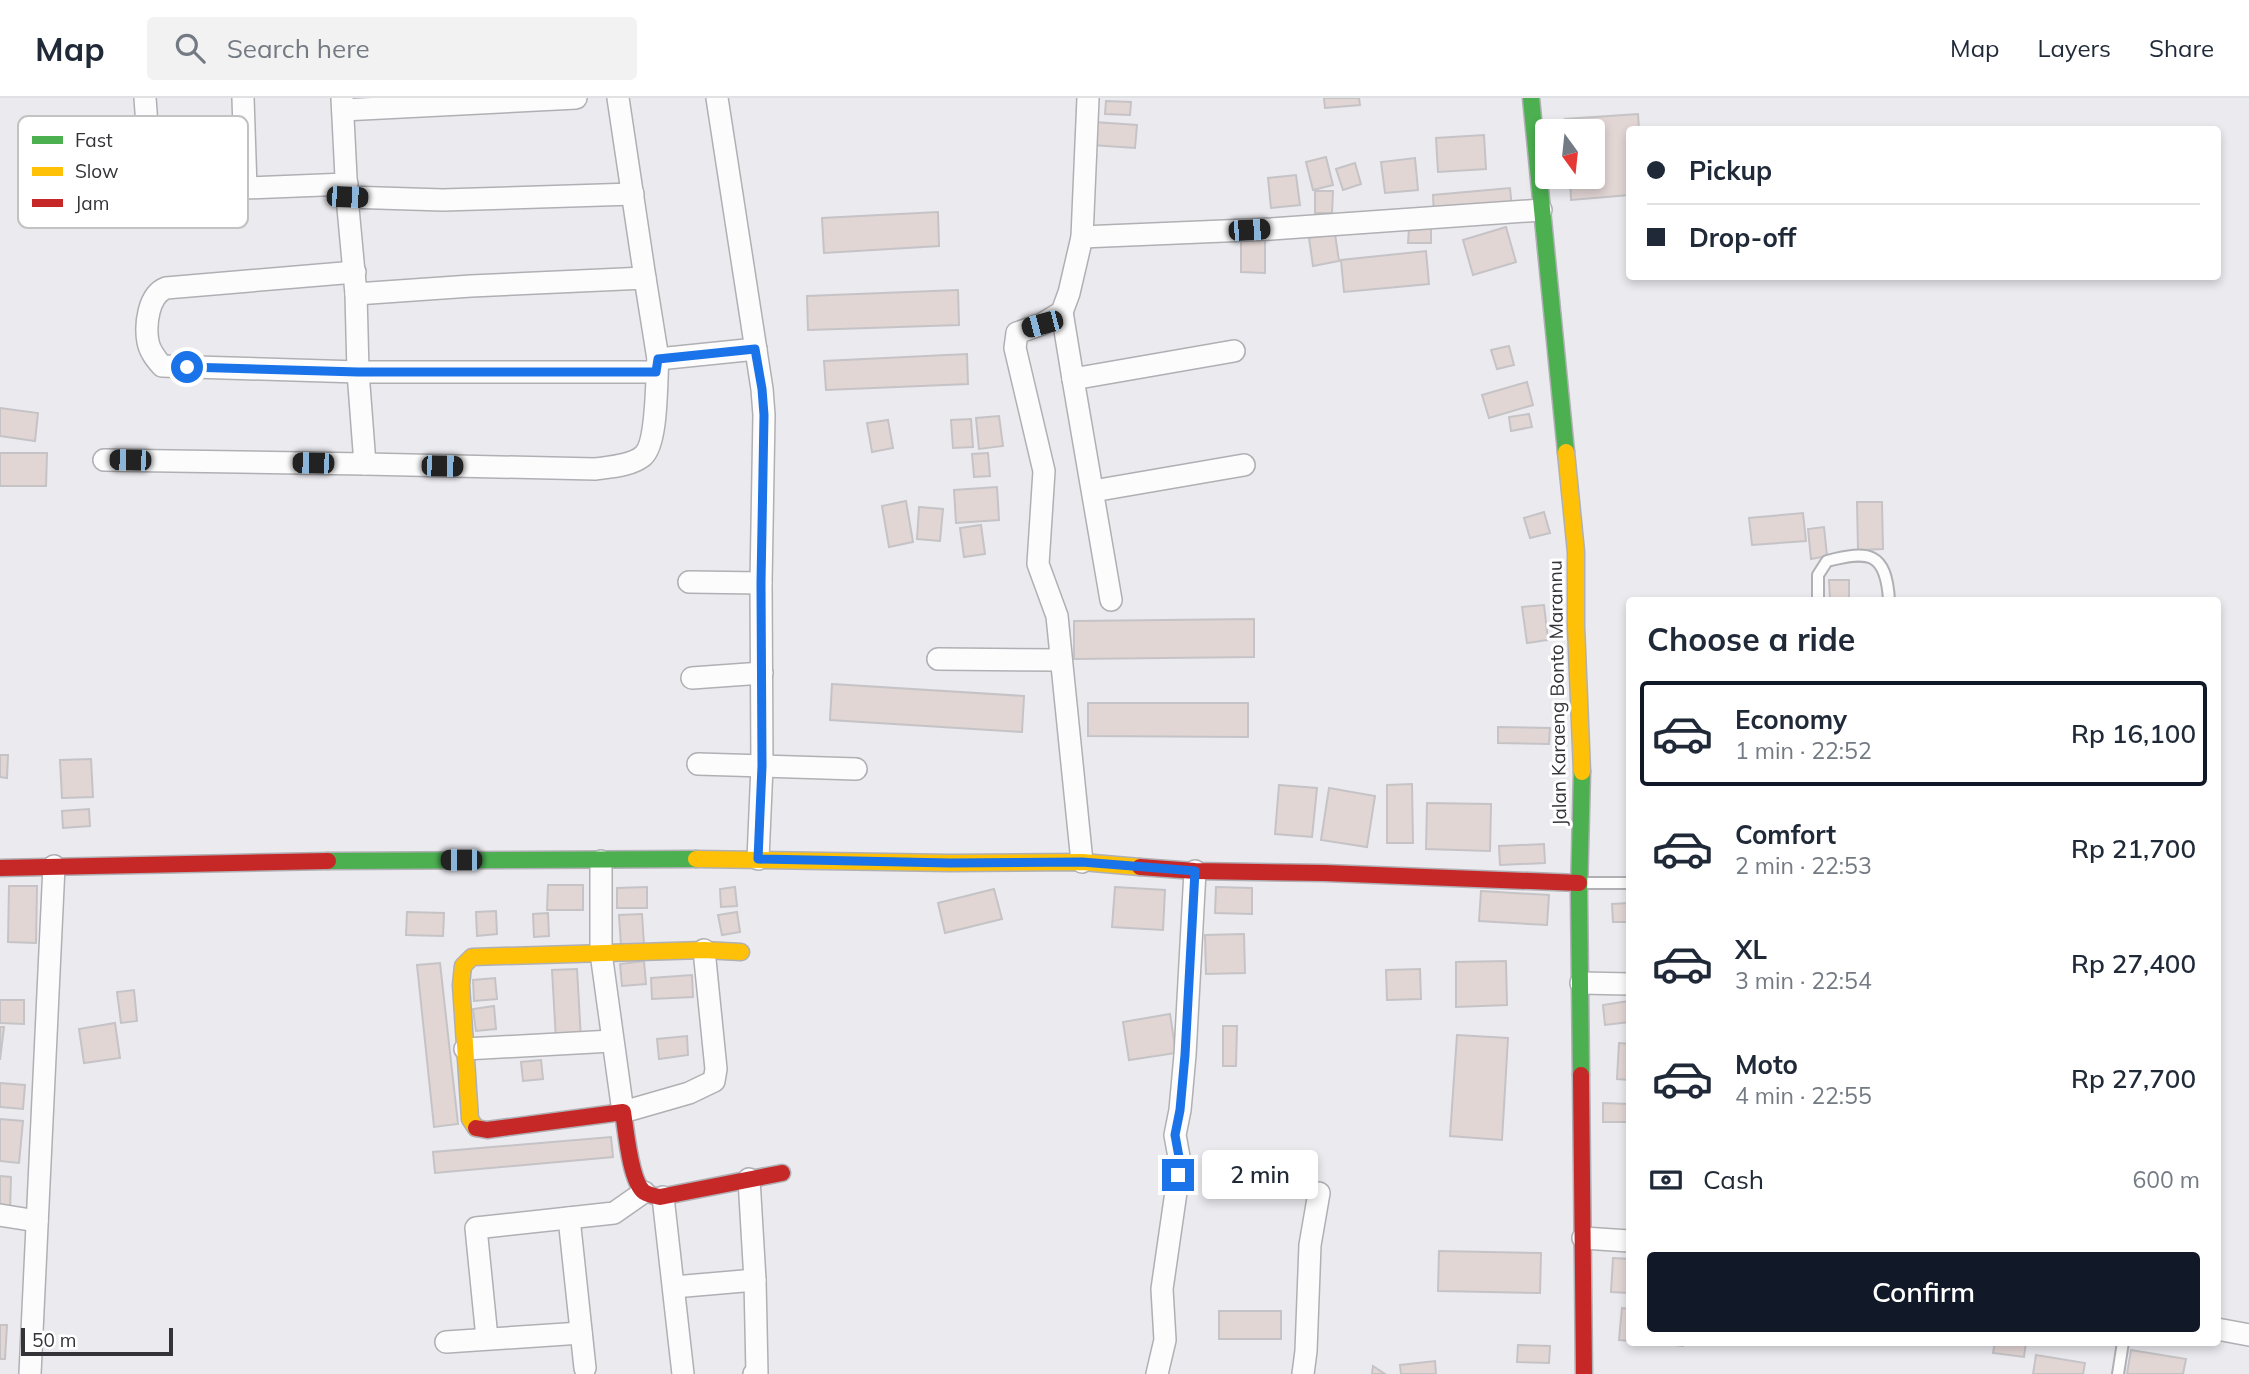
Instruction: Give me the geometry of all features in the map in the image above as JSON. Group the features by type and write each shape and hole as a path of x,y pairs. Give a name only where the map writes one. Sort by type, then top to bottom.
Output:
{"street":[{"path":"145,98 146,116"},
{"path":"243,98 244,116"},
{"path":"365,464 358,372 355,272 342,104 576,98"},
{"path":"104,460 595,469 631,462 643,456 652,438 657,365 618,98"},
{"path":"717,98 764,415 762,766 758,859"},
{"path":"1088,98 1082,237 1062,312 1111,600"},
{"name":"Jalan Karaeng Bonto Marannu","path":"1531,98 1576,552 1576,625 1583,750 1579,883 1584,1374"},
{"path":"248,188 347,190 443,200 633,194"},
{"path":"1082,237 1271,229 1541,210"},
{"path":"355,272 166,288 160,291 151,305 148,341 151,351 162,366 358,372 657,365 755,349"},
{"path":"356,294 645,278"},
{"path":"1062,312 1042,324 1017,333 1014,348 1044,471 1038,564 1055,607 1082,862"},
{"path":"1073,379 1234,351"},
{"path":"1093,491 1244,465"},
{"path":"689,582 761,583"},
{"path":"938,659 1061,660"},
{"path":"692,678 762,673"},
{"path":"698,764 856,769"},
{"path":"0,868 286,861 758,859 950,863 1082,862 1195,871 1579,883"},
{"path":"601,861 601,953 623,1112 637,1178 653,1194 674,1287 683,1374"},
{"path":"30,1374 54,866"},
{"path":"1157,1374 1166,1340 1163,1289 1177,1192 1179,1157 1175,1135 1186,1043 1195,871"},
{"path":"704,950 716,1069 714,1081 689,1093 623,1112 487,1130 475,1128 469,1114 461,985 461,972 466,961 472,957 704,950 741,951"},
{"path":"1581,983 1626,984"},
{"path":"465,1049 612,1041"},
{"path":"487,1338 476,1228 614,1213 653,1194 782,1173"},
{"path":"749,1180 755,1280 757,1374 754,1374"},
{"path":"1303,1374 1310,1245 1319,1193"},
{"path":"0,1215 37,1221"},
{"path":"569,1218 585,1368"},
{"path":"1583,1238 1626,1241"},
{"path":"674,1287 755,1280"},
{"path":"2221,1330 2249,1335"},
{"path":"446,1342 581,1333"}],"lane":[{"path":"1818,597 1818,575 1828,561 1868,555 1883,569 1888,580 1889,597"},
{"path":"1579,883 1626,883"},
{"path":"2118,1374 2122,1346"}],"building":[{"path":"1324,98 1359,98 1360,105 1325,108"},
{"path":"1106,101 1131,102 1130,115 1105,114"},
{"path":"1638,114 1639,126 1626,126 1626,195 1571,200 1571,189 1605,189 1605,119 1565,119"},
{"path":"1094,122 1137,125 1135,148 1092,145"},
{"path":"1484,135 1486,169 1438,172 1436,138"},
{"path":"1326,157 1333,185 1313,190 1306,162"},
{"path":"1415,158 1418,190 1385,193 1381,162"},
{"path":"1355,163 1361,184 1343,190 1336,169"},
{"path":"1296,175 1300,205 1271,208 1268,178"},
{"path":"1510,188 1512,208 1434,215 1433,195"},
{"path":"1315,191 1333,191 1332,213 1315,213"},
{"path":"938,212 939,246 824,253 822,218"},
{"path":"1506,227 1516,262 1473,275 1463,240"},
{"path":"1409,228 1431,228 1431,243 1408,243"},
{"path":"1335,234 1339,261 1313,266 1309,238"},
{"path":"1241,238 1265,238 1265,273 1241,272"},
{"path":"1426,251 1429,284 1344,292 1341,260"},
{"path":"958,290 959,325 808,330 807,296"},
{"path":"1509,346 1514,365 1497,369 1491,350"},
{"path":"967,354 968,384 826,390 824,361"},
{"path":"1527,382 1533,405 1489,418 1482,395"},
{"path":"0,408 38,413 35,441 0,436"},
{"path":"1529,414 1532,427 1511,431 1509,417"},
{"path":"999,416 1003,446 979,449 976,418"},
{"path":"971,419 973,447 953,448 951,420"},
{"path":"888,420 893,448 872,452 867,423"},
{"path":"0,453 47,453 46,486 0,486"},
{"path":"988,453 990,476 974,477 972,454"},
{"path":"997,487 999,520 956,523 954,490"},
{"path":"906,501 913,542 889,547 882,506"},
{"path":"1857,502 1882,502 1883,549 1858,550"},
{"path":"919,507 943,509 940,541 917,539"},
{"path":"1544,512 1550,533 1530,538 1524,518"},
{"path":"1803,513 1806,541 1752,545 1749,518"},
{"path":"981,525 985,554 964,557 960,528"},
{"path":"1824,527 1827,556 1811,559 1808,529"},
{"path":"1829,580 1849,580 1849,597 1830,597"},
{"path":"1544,605 1548,640 1527,643 1522,607"},
{"path":"1254,619 1254,657 1074,659 1074,621"},
{"path":"832,684 1024,696 1022,732 830,720"},
{"path":"1088,703 1248,703 1248,737 1088,736"},
{"path":"1498,727 1550,728 1549,744 1498,743"},
{"path":"0,755 8,755 7,778 0,777"},
{"path":"91,759 93,797 62,798 60,760"},
{"path":"1412,784 1413,843 1387,843 1387,785"},
{"path":"1279,785 1317,788 1312,837 1275,834"},
{"path":"1329,788 1375,796 1367,847 1321,840"},
{"path":"1427,803 1491,804 1490,851 1426,849"},
{"path":"89,809 90,826 63,828 62,811"},
{"path":"1544,844 1545,863 1500,865 1499,846"},
{"path":"548,885 583,885 583,910 547,910"},
{"path":"9,886 37,886 36,943 8,942"},
{"path":"647,887 647,908 617,908 617,888"},
{"path":"735,887 737,906 721,907 720,889"},
{"path":"1115,887 1165,890 1163,930 1112,927"},
{"path":"1216,887 1252,888 1252,914 1215,913"},
{"path":"994,889 1002,919 945,933 938,903"},
{"path":"1481,891 1549,895 1547,925 1479,921"},
{"path":"1626,903 1626,922 1613,922 1612,904"},
{"path":"496,911 497,934 477,936 476,912"},
{"path":"407,912 444,913 443,936 406,935"},
{"path":"737,912 740,932 722,935 718,915"},
{"path":"548,913 549,936 534,937 533,914"},
{"path":"642,914 644,945 621,946 619,915"},
{"path":"1244,934 1245,973 1206,974 1205,935"},
{"path":"644,961 646,984 622,986 620,964"},
{"path":"1506,961 1507,1005 1456,1007 1456,962"},
{"path":"440,963 458,1124 434,1127 417,965"},
{"path":"577,969 581,1039 556,1040 552,970"},
{"path":"1420,969 1421,999 1387,1000 1386,970"},
{"path":"692,975 693,997 652,999 651,978"},
{"path":"495,978 497,999 474,1001 473,980"},
{"path":"134,990 137,1021 121,1023 117,992"},
{"path":"0,1000 24,1000 24,1024 0,1023"},
{"path":"1626,1001 1626,1022 1605,1025 1603,1005"},
{"path":"494,1006 496,1029 476,1031 473,1009"},
{"path":"1170,1014 1176,1053 1129,1060 1123,1022"},
{"path":"115,1023 120,1058 84,1063 79,1029"},
{"path":"1223,1026 1237,1026 1236,1066 1223,1066"},
{"path":"0,1027 4,1027 0,1060"},
{"path":"1457,1035 1508,1038 1502,1140 1450,1136"},
{"path":"687,1036 688,1055 659,1059 657,1039"},
{"path":"1619,1043 1626,1044 1626,1080 1617,1079"},
{"path":"541,1060 543,1079 523,1081 521,1062"},
{"path":"0,1083 25,1085 23,1109 0,1107"},
{"path":"1603,1103 1626,1104 1626,1122 1603,1122"},
{"path":"0,1119 23,1121 19,1163 0,1161"},
{"path":"611,1137 613,1157 435,1173 433,1152"},
{"path":"1238,1163 1293,1165 1291,1198 1237,1196"},
{"path":"0,1176 11,1177 10,1210 0,1209"},
{"path":"1439,1251 1541,1253 1540,1293 1438,1291"},
{"path":"1613,1258 1626,1259 1626,1293 1611,1292"},
{"path":"1622,1308 1626,1309 1626,1341 1619,1340"},
{"path":"1219,1311 1281,1311 1281,1339 1219,1339"},
{"path":"0,1325 7,1325 5,1359 0,1359"},
{"path":"1518,1345 1550,1346 1549,1363 1517,1362"},
{"path":"1994,1346 2025,1346 2024,1357 1993,1353"},
{"path":"2131,1350 2186,1359 2183,1374 2127,1374"},
{"path":"2036,1355 2085,1363 2083,1374 2033,1374"},
{"path":"1435,1361 1436,1374 1401,1374 1400,1365"},
{"path":"1373,1366 1385,1374 1372,1374"}],"traffic: fast":[{"path":"1531,98 1566,452"},
{"path":"1581,1075 1579,893 1582,772"},
{"path":"328,861 696,859"}],"traffic: slow":[{"path":"1566,452 1576,552 1582,772"},
{"path":"696,859 1082,862 1140,867"},
{"path":"476,1128 470,1119 461,985 463,966 472,957 704,950 741,952"}],"traffic: jam":[{"path":"0,868 328,861"},
{"path":"1140,867 1579,883"},
{"path":"1581,1075 1584,1374"},
{"path":"476,1128 487,1130 623,1112 635,1177 644,1192 660,1197 782,1173"}],"route":[{"path":"187,367 358,372 656,372 658,359 755,349 764,415 762,766 758,859 950,863 1082,862 1195,871 1185,1055 1180,1110 1175,1129 1179,1157 1178,1175"}]}
